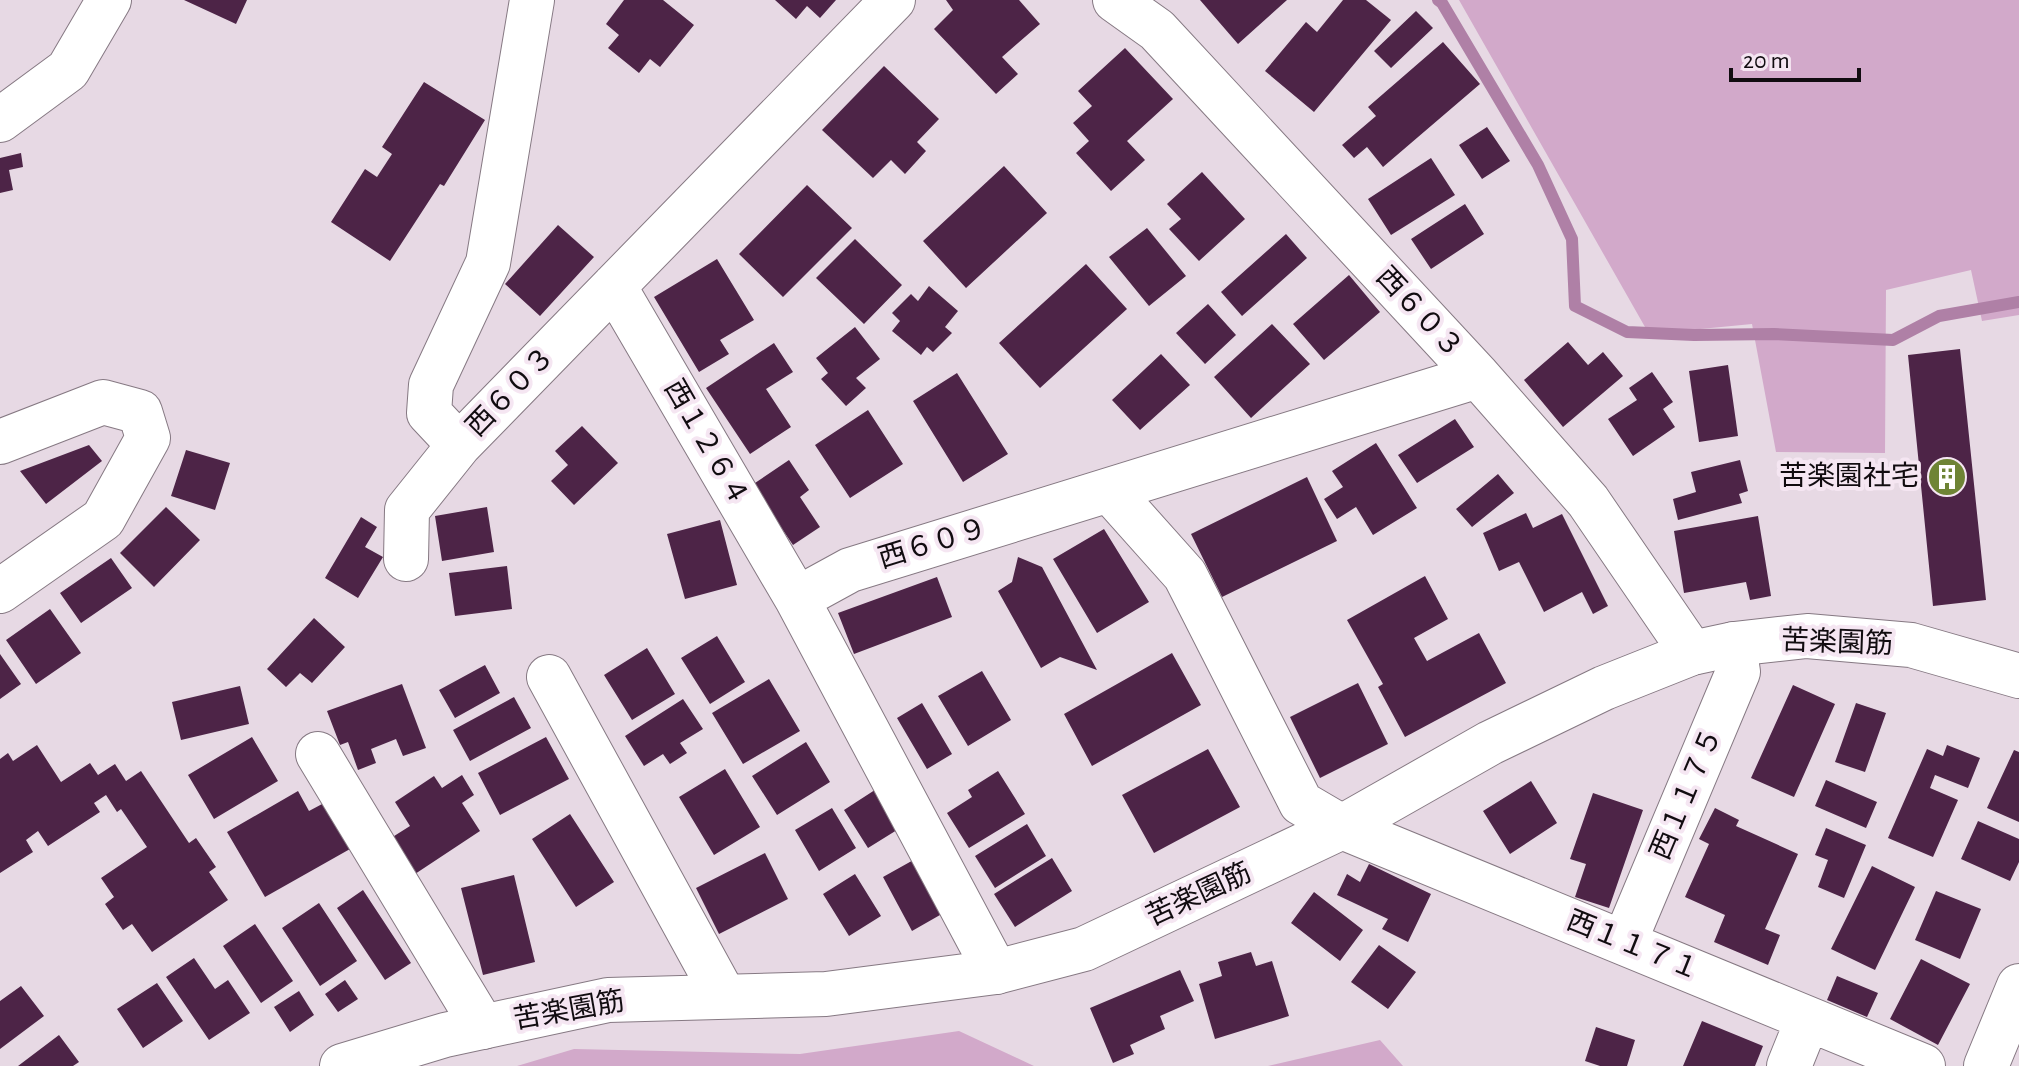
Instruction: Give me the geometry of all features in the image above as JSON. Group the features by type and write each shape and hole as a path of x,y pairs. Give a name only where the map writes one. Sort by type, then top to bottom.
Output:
{"street":[{"path":"0,120 68,70 109,0"},
{"name":"西６０３","path":"532,0 488,263 431,385 429,413 459,445 893,0"},
{"name":"西６０３","path":"1115,0 1157,30 1478,376 1588,501 1692,653"},
{"name":"西１２６４","path":"614,286 797,599"},
{"name":"西６０９","path":"797,599 850,570 1478,376"},
{"path":"0,442 103,402 140,412 148,438 103,519 0,591"},
{"path":"406,559 407,510 459,445"},
{"name":"西１１７１","path":"1110,491 1185,575 1301,803 1342,827 1923,1066"},
{"path":"797,599 996,972"},
{"name":"苦楽園筋","path":"342,1066 445,1035 608,1000 826,994 996,972 1084,949 1342,827 1490,743 1604,688 1692,653 1734,644 1807,636 1911,645 2019,676"},
{"name":"西１１７５","path":"1624,943 1738,672 1734,644"},
{"path":"549,677 724,996"},
{"path":"318,754 483,1027"},
{"path":"1986,1066 2019,986"},
{"path":"1789,1066 1808,1019"}],"shaded area":[{"path":"1459,0 2019,0 2019,315 1982,321 1971,270 1886,290 1885,453 1776,452 1752,324 1649,334"},
{"path":"959,1031 1034,1066 517,1066 574,1049 800,1054"},
{"path":"1380,1040 1403,1066 1268,1066"}],"building":[{"path":"184,0 247,0 236,24"},
{"path":"624,0 663,0 694,25 660,67 650,59 639,73 608,48 619,35 606,24"},
{"path":"775,0 836,0 820,18 807,6 796,19"},
{"path":"946,0 1019,0 1040,24 1002,57 1018,74 996,94 934,29 953,10"},
{"path":"1200,0 1287,0 1238,44"},
{"path":"1343,0 1366,0 1391,20 1314,112 1265,71 1306,22 1317,32"},
{"path":"1416,11 1433,28 1391,68 1374,51"},
{"path":"1443,42 1480,84 1383,167 1367,147 1354,158 1342,145 1376,116 1368,107"},
{"path":"1125,48 1173,99 1127,141 1145,160 1111,191 1076,153 1089,141 1073,123 1092,106 1078,91"},
{"path":"884,66 939,119 917,142 926,151 905,174 891,160 873,178 822,130"},
{"path":"424,82 485,120 444,186 440,184 390,261 331,222 365,169 377,177 392,154 382,147"},
{"path":"1487,127 1510,161 1482,179 1459,145"},
{"path":"21,153 23,167 9,170 13,190 0,193 0,158"},
{"path":"1431,158 1455,195 1391,235 1368,199"},
{"path":"1004,166 1047,213 966,288 923,241"},
{"path":"1202,172 1245,219 1199,261 1169,229 1181,219 1167,204"},
{"path":"807,185 852,228 783,297 739,254"},
{"path":"1465,204 1484,234 1431,269 1411,239"},
{"path":"558,225 594,257 540,316 505,284"},
{"path":"1147,228 1186,276 1149,306 1109,257"},
{"path":"1286,234 1307,258 1242,316 1221,292"},
{"path":"855,239 902,285 864,324 816,278"},
{"path":"717,259 754,320 720,340 729,354 699,372 654,297"},
{"path":"1086,264 1127,309 1040,388 999,343"},
{"path":"1349,275 1380,312 1324,360 1293,324"},
{"path":"929,286 958,311 945,327 952,333 933,352 927,347 921,355 892,331 900,321 892,313 911,294 918,301"},
{"path":"1208,304 1236,335 1205,364 1176,333"},
{"path":"1272,324 1310,364 1251,418 1214,377"},
{"path":"855,327 880,359 856,378 866,388 846,406 821,379 828,373 816,358"},
{"path":"1568,342 1588,365 1603,352 1623,376 1563,427 1524,380"},
{"path":"774,343 793,372 766,389 791,427 750,454 706,388"},
{"name":"苦楽園社宅","path":"1960,349 1986,600 1933,606 1908,355"},
{"path":"1161,354 1190,385 1140,430 1112,400"},
{"path":"1728,365 1738,436 1699,442 1689,371"},
{"path":"1652,372 1673,402 1663,409 1675,427 1633,456 1608,419 1637,400 1629,388"},
{"path":"957,373 1008,454 963,482 913,401"},
{"path":"868,410 903,464 850,498 815,445"},
{"path":"1455,419 1474,447 1417,483 1398,455"},
{"path":"582,426 618,463 574,505 551,481 568,465 555,451"},
{"path":"1376,443 1417,508 1373,535 1356,507 1337,519 1324,499 1343,487 1332,471"},
{"path":"89,445 102,461 46,504 20,471"},
{"path":"186,450 230,463 215,510 171,496"},
{"path":"789,460 809,490 800,497 820,527 793,545 752,485"},
{"path":"1740,460 1748,491 1739,494 1742,503 1678,520 1673,499 1696,492 1691,472"},
{"path":"1498,474 1514,493 1472,527 1456,509"},
{"path":"1307,477 1337,541 1222,597 1191,534"},
{"path":"166,507 200,540 154,587 120,553"},
{"path":"487,507 494,552 442,561 435,516"},
{"path":"1526,513 1533,528 1562,514 1608,606 1593,614 1582,592 1544,612 1519,562 1499,571 1483,533"},
{"path":"1758,516 1771,596 1750,600 1746,582 1684,593 1674,531"},
{"path":"361,517 377,527 365,547 383,557 358,598 325,578"},
{"path":"720,520 737,585 685,599 667,534"},
{"path":"1104,529 1149,602 1097,633 1053,559"},
{"path":"1018,557 1042,567 1097,670 1060,657 1041,668 998,591 1012,582"},
{"path":"111,558 132,588 81,623 60,593"},
{"path":"507,566 512,609 455,616 449,573"},
{"path":"1425,576 1448,619 1414,638 1427,661 1479,633 1506,683 1405,737 1378,687 1383,684 1347,620"},
{"path":"937,577 952,617 854,654 838,613"},
{"path":"50,609 81,653 36,684 6,640"},
{"path":"314,618 345,647 312,683 300,673 286,687 267,669"},
{"path":"717,636 745,682 710,704 681,658"},
{"path":"647,648 675,694 632,720 604,675"},
{"path":"1172,653 1201,705 1092,766 1064,714"},
{"path":"0,654 21,684 0,699"},
{"path":"485,665 500,693 455,718 439,690"},
{"path":"982,671 1011,720 968,746 938,696"},
{"path":"769,679 800,731 743,764 712,713"},
{"path":"1358,683 1388,744 1320,778 1290,717"},
{"path":"402,684 426,748 403,756 396,739 371,749 376,763 358,770 348,742 340,745 327,711"},
{"path":"1793,685 1835,704 1794,797 1751,778"},
{"path":"240,686 249,724 181,740 172,702"},
{"path":"514,697 531,728 470,761 453,730"},
{"path":"683,699 703,729 680,743 687,753 670,764 663,754 644,766 625,736"},
{"path":"922,703 952,754 927,769 897,718"},
{"path":"1856,703 1886,713 1865,772 1835,762"},
{"path":"252,737 278,781 214,819 188,775"},
{"path":"546,737 569,779 500,815 478,773"},
{"path":"806,742 830,782 777,815 752,776"},
{"path":"37,745 61,782 90,763 98,775 115,764 126,781 141,771 189,843 196,838 216,867 209,872 228,900 152,952 132,924 123,930 105,904 114,897 101,878 147,847 121,809 117,812 106,795 94,803 100,812 48,846 38,831 26,840 33,852 0,873 0,759 8,753 13,761"},
{"path":"1947,745 1980,758 1968,788 1935,775 1930,788 1958,800 1933,857 1888,838 1927,749 1943,756"},
{"path":"1208,749 1240,807 1154,853 1122,795"},
{"path":"2014,750 2019,752 2019,822 1987,808"},
{"path":"725,769 760,827 714,855 679,797"},
{"path":"998,771 1025,814 969,848 947,813 972,797 968,790"},
{"path":"462,775 474,795 462,803 480,831 415,874 391,838 410,826 395,802 434,776 442,788"},
{"path":"1826,780 1877,802 1866,828 1815,806"},
{"path":"1531,781 1557,823 1510,854 1483,811"},
{"path":"881,786 905,825 868,848 844,810"},
{"path":"298,791 309,811 324,803 350,849 265,897 227,832"},
{"path":"1593,793 1643,810 1609,908 1575,897 1586,864 1570,859"},
{"path":"832,808 856,848 819,871 795,830"},
{"path":"1715,808 1739,820 1736,826 1798,854 1765,929 1780,935 1768,965 1714,942 1725,915 1685,897 1709,844 1699,839"},
{"path":"570,814 614,882 576,907 532,839"},
{"path":"1978,821 2019,839 2019,862 2010,881 1961,859"},
{"path":"1027,824 1046,856 995,888 975,856"},
{"path":"1826,828 1866,845 1844,898 1818,887 1828,860 1815,855"},
{"path":"765,853 788,899 719,934 696,888"},
{"path":"917,858 947,911 912,931 883,877"},
{"path":"1052,858 1072,891 1015,927 994,894"},
{"path":"1369,864 1431,894 1408,942 1382,929 1388,919 1337,895 1347,874 1360,882"},
{"path":"1872,866 1915,887 1875,970 1831,949"},
{"path":"855,874 881,916 849,936 823,894"},
{"path":"514,875 535,962 483,975 461,888"},
{"path":"363,890 411,963 385,980 337,908"},
{"path":"1936,891 1981,909 1960,959 1915,940"},
{"path":"1314,892 1363,930 1340,961 1291,923"},
{"path":"319,903 357,961 320,986 282,928"},
{"path":"255,924 293,981 261,1003 223,946"},
{"path":"1379,945 1416,972 1388,1009 1351,982"},
{"path":"1251,952 1256,966 1272,961 1289,1016 1215,1039 1199,984 1222,976 1218,962"},
{"path":"194,958 215,989 228,980 250,1013 209,1040 166,977"},
{"path":"1921,959 1970,984 1938,1045 1890,1019"},
{"path":"1180,970 1194,1001 1160,1016 1165,1029 1130,1045 1134,1054 1113,1063 1090,1008"},
{"path":"1837,976 1878,993 1867,1017 1827,1000"},
{"path":"345,980 358,999 338,1012 325,994"},
{"path":"157,983 183,1021 143,1048 117,1009"},
{"path":"21,986 44,1016 0,1049 0,1001"},
{"path":"299,991 314,1015 290,1032 274,1007"},
{"path":"1702,1021 1763,1046 1755,1066 1683,1066"},
{"path":"1596,1027 1635,1040 1627,1066 1600,1066 1585,1061"},
{"path":"59,1035 79,1062 73,1066 18,1066"}],"waterway":[{"path":"1438,0 1538,165 1572,239 1575,306 1627,332 1774,334 1893,340 1939,316 2019,302"}],"place":[{"name":"苦楽園社宅","path":"1947,477"}]}
